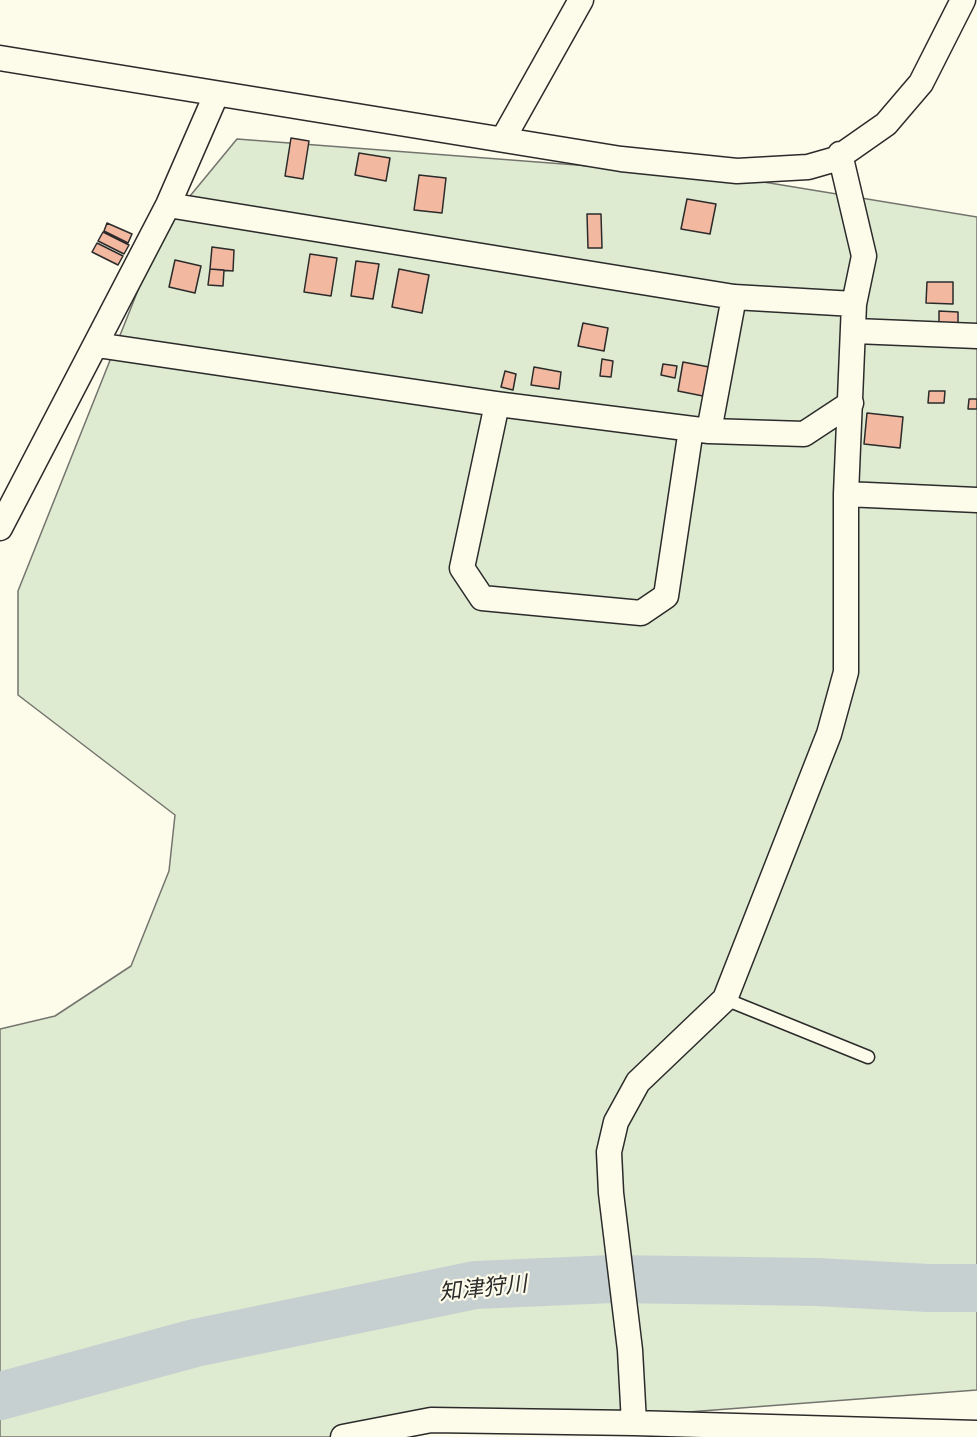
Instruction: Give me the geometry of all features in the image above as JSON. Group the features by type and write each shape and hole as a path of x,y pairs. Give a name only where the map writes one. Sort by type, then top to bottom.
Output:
{"street":[{"path":"503,139 581,0"},
{"path":"0,58 621,159 737,171 808,166 836,159 840,154 886,124 921,83 963,0"},
{"path":"0,528 168,205 216,94"},
{"path":"634,1423 630,1350 611,1193 609,1152 616,1122 638,1082 725,999 829,734 846,672 846,494 855,331 854,304 864,256 840,154"},
{"path":"168,205 734,297 854,304"},
{"path":"496,404 462,568 482,598 641,613 666,596 700,430 734,297"},
{"path":"855,331 977,336"},
{"path":"97,345 496,404 700,430 804,434 851,403"},
{"path":"846,494 977,500"},
{"path":"343,1437 431,1420 634,1423 977,1433"}],"lane":[{"path":"725,999 868,1057"}],"green space":[{"path":"237,139 733,177 977,217 977,1390 360,1437 0,1437 0,1029 55,1016 131,966 169,871 175,815 18,695 18,591 162,230"}],"building":[{"path":"291,138 309,141 303,179 285,176"},
{"path":"359,153 390,158 386,181 355,175"},
{"path":"419,175 446,178 442,213 414,210"},
{"path":"687,199 716,204 710,234 681,229"},
{"path":"587,214 601,214 602,248 588,248"},
{"path":"107,223 132,234 128,243 104,231"},
{"path":"103,232 129,245 124,254 98,241"},
{"path":"97,243 123,256 118,265 92,252"},
{"path":"212,247 234,250 233,271 210,269"},
{"path":"310,254 337,258 331,296 304,292"},
{"path":"175,260 201,266 195,293 169,287"},
{"path":"356,261 379,264 373,299 351,296"},
{"path":"210,269 224,270 223,286 208,285"},
{"path":"399,269 429,275 422,313 392,307"},
{"path":"927,282 953,282 953,304 926,303"},
{"path":"939,311 958,312 958,324 939,324"},
{"path":"583,323 608,328 604,351 578,346"},
{"path":"602,359 613,361 611,377 600,376"},
{"path":"683,362 709,367 703,396 678,391"},
{"path":"663,364 677,366 675,378 661,375"},
{"path":"534,367 561,372 559,389 531,385"},
{"path":"505,371 516,374 513,390 501,387"},
{"path":"929,391 945,391 944,403 928,403"},
{"path":"969,399 977,399 977,409 968,409"},
{"path":"867,413 903,417 900,448 864,444"}],"waterway":[{"name":"知津狩川","path":"0,1396 195,1343 475,1285 613,1279 817,1282 928,1288 977,1288"}]}
